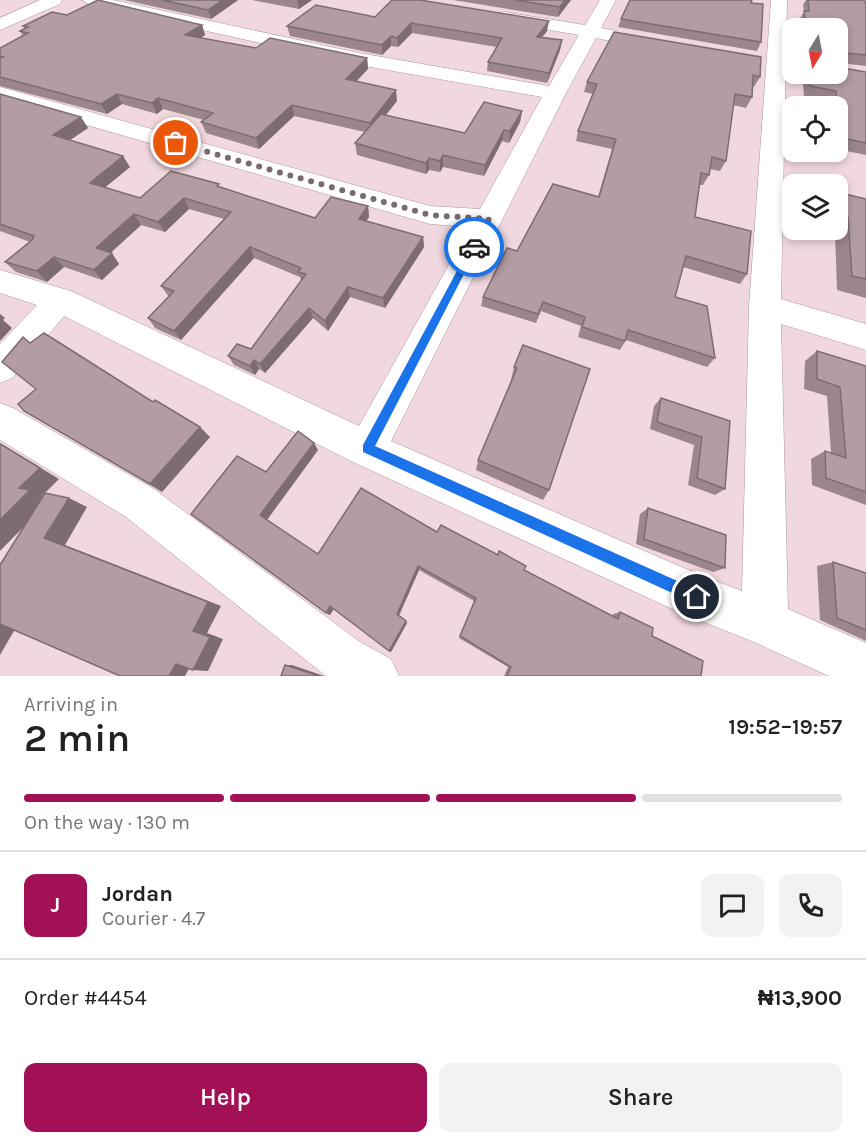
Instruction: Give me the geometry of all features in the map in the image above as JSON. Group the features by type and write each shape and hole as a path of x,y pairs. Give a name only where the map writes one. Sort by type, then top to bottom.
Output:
{"street":[{"path":"0,18 38,0"},
{"path":"0,25 54,0"},
{"path":"90,0 359,59 555,93"},
{"path":"367,449 555,93 608,0"},
{"path":"765,623 765,308 779,0"},
{"path":"488,15 625,38"},
{"path":"0,93 430,215 489,219"},
{"path":"0,281 60,300 367,449 697,597 765,623 866,668"},
{"path":"0,368 60,300"},
{"path":"765,308 866,337"},
{"path":"0,420 140,503 343,658 374,676"}],"building":[{"path":"98,0 202,25 185,35 256,48 270,38 367,58 346,79 396,90 370,123 292,105 256,138 201,122 213,113 158,98 152,103 117,94 101,104 0,77 0,58 3,57 0,56 0,48 28,33 20,31 28,27 23,26 52,12 67,15"},
{"path":"162,0 223,0 208,10"},
{"path":"392,0 420,0 549,21 537,37 562,40 549,73 488,62 502,38 411,23 397,38 391,36 382,45 287,26 316,5 375,17"},
{"path":"515,0 565,0 560,7"},
{"path":"630,0 752,0 751,3 763,4 761,42 621,19"},
{"path":"808,0 864,0 866,3 866,55 848,53 848,18 805,18 804,11 809,11"},
{"path":"614,32 761,57 760,77 753,75 752,97 735,94 726,161 712,157 709,175 701,173 695,217 751,231 747,274 686,256 675,297 707,306 715,358 628,330 625,341 582,327 585,317 543,302 538,314 483,297 507,248 517,251 553,184 599,197 616,139 578,131 597,84 587,82"},
{"path":"848,69 866,72 866,143 848,139 848,96 836,96 836,91 810,86 810,84 848,84"},
{"path":"0,94 81,117 53,135 123,156 90,183 140,198 171,171 219,184 217,186 315,218 331,197 368,206 359,219 423,237 383,298 348,287 325,321 309,308 260,364 254,360 250,366 228,356 237,344 251,349 306,274 298,272 301,268 250,247 174,331 148,318 174,291 161,286 231,212 184,198 158,222 134,214 96,248 112,253 94,270 54,257 37,271 5,262 34,236 0,224"},
{"path":"484,102 522,111 510,131 504,130 485,165 443,155 440,161 429,158 426,163 355,143 381,114 465,133"},
{"path":"848,195 866,199 866,279 852,276"},
{"path":"44,333 153,402 155,400 200,427 150,484 24,411 18,404 36,389 2,362 23,337 30,343"},
{"path":"523,345 590,369 549,490 478,460 517,368 514,367"},
{"path":"817,351 866,366 866,492 826,478 825,451 846,458 840,387 817,379"},
{"path":"661,398 730,421 725,489 697,478 702,437 657,422"},
{"path":"298,431 314,443 260,515 318,554 361,488 437,532 441,525 498,555 499,551 526,566 524,570 618,619 620,612 653,628 652,636 703,661 701,676 507,676 511,667 460,636 476,598 418,566 397,614 406,621 389,651 330,606 326,613 191,514 237,456 266,472"},
{"path":"0,444 40,468 19,488 30,490 0,520"},
{"path":"45,493 69,498 44,538 208,602 193,631 210,637 193,670 176,664 169,676 120,676 0,624 0,565"},
{"path":"648,508 726,535 725,568 644,539"},
{"path":"833,562 866,573 866,630 837,618"},
{"path":"285,665 319,676 281,676"}],"way so far":[{"path":"176,143 430,215 489,219 474,247"}],"route":[{"path":"474,247 367,449 697,597"}]}
